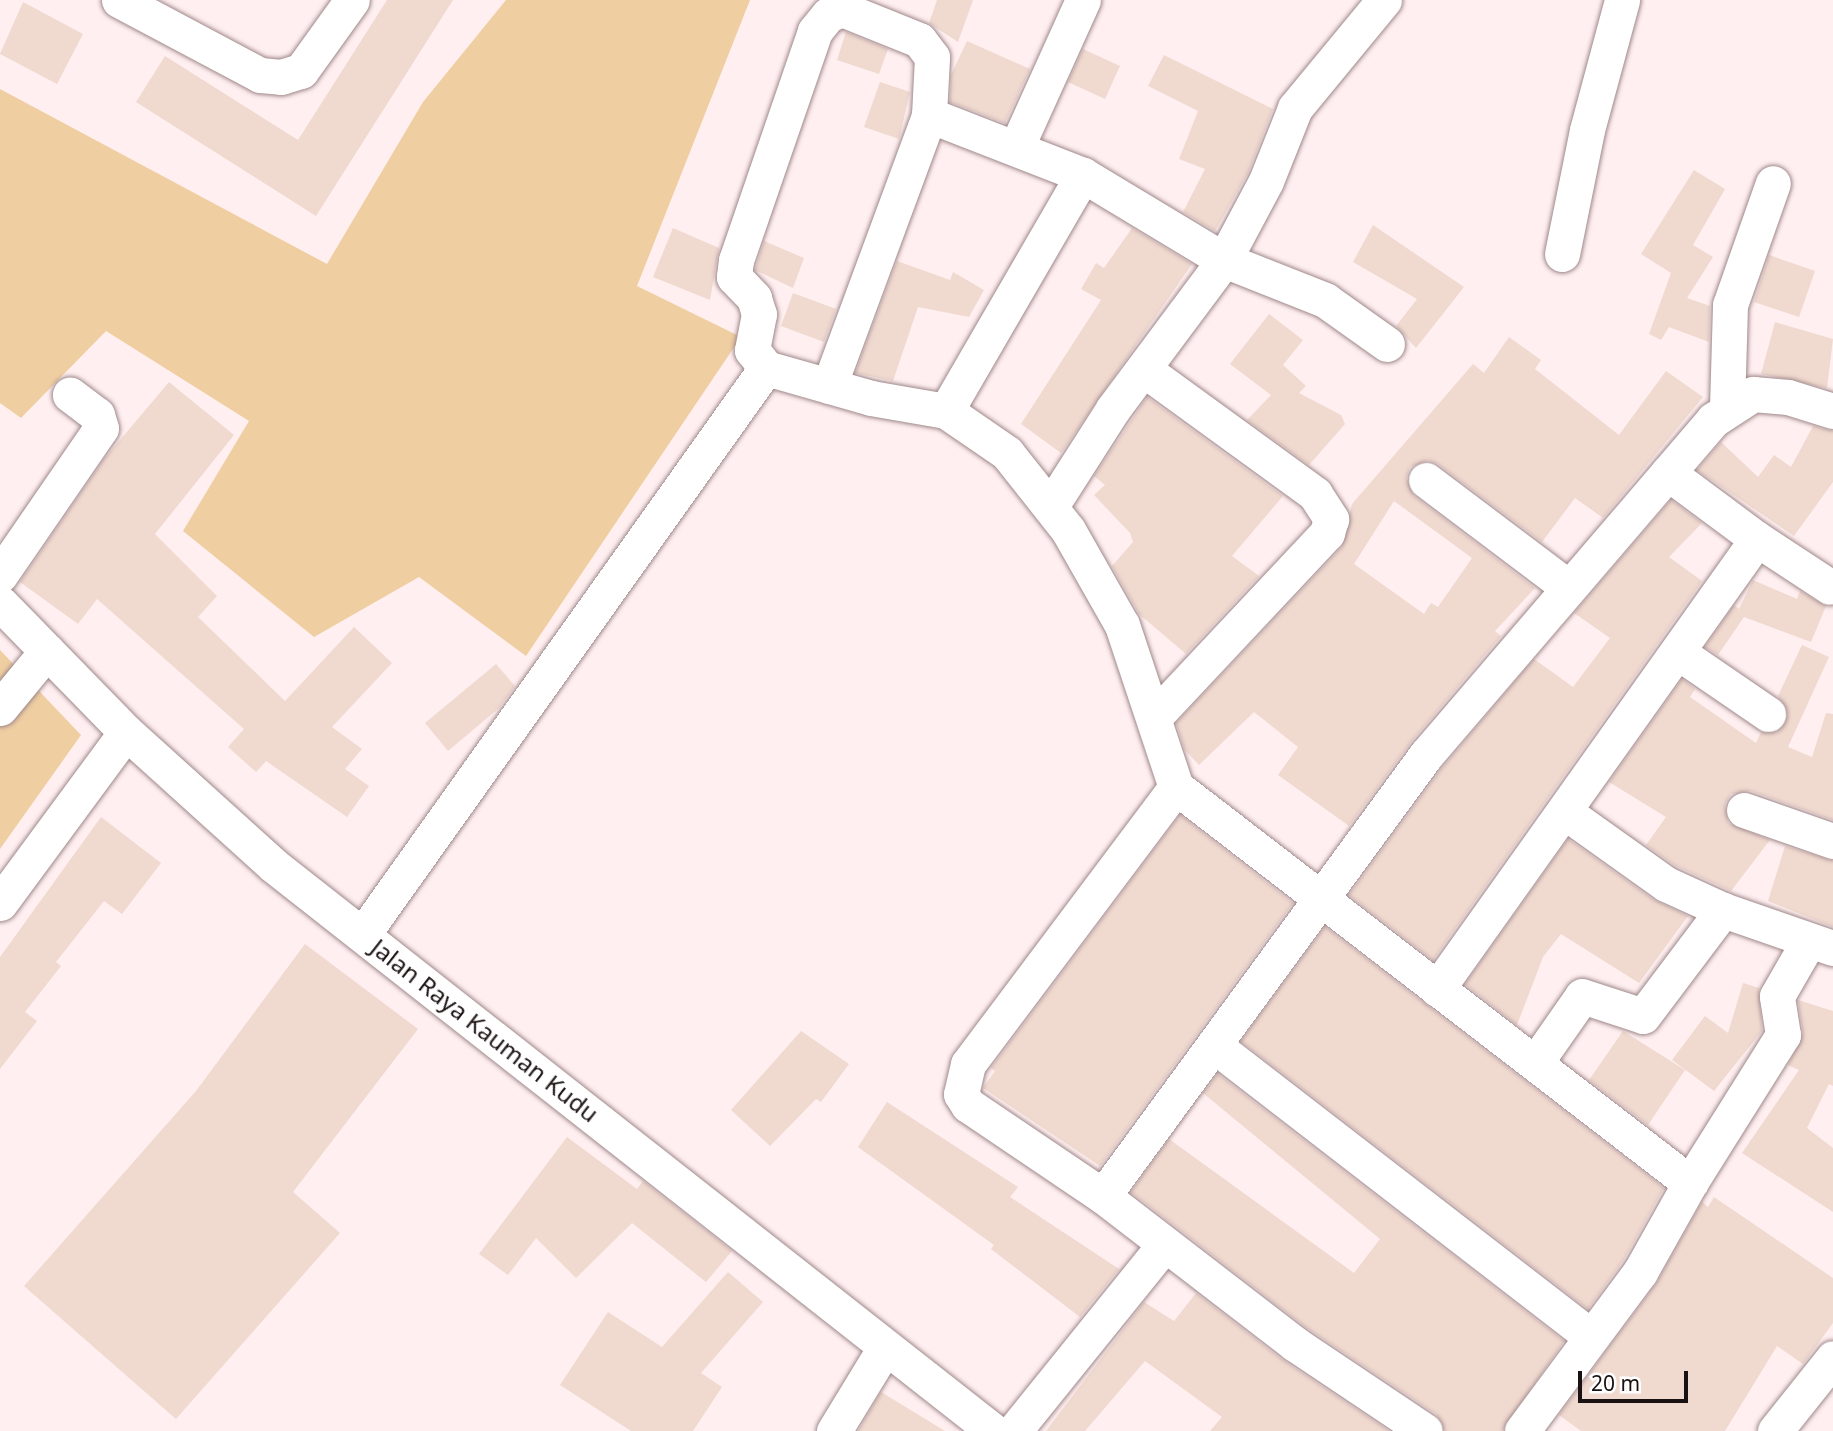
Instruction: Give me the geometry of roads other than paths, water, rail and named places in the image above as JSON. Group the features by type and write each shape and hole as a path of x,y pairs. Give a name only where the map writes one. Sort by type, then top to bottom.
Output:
{"street":[{"path":"119,0 260,75 281,77 301,71 352,0"},
{"path":"1017,146 1083,0"},
{"path":"1051,506 1113,409 1146,371 1224,261 1266,181 1295,108 1384,0"},
{"path":"1562,254 1587,130 1622,0"},
{"path":"829,386 929,115 927,47 842,9 828,15 815,31 736,260 734,278 754,298 759,314 752,350 765,368 829,386 946,411 1007,453 1051,506 1122,625 1175,787 1318,900 1536,1062 1684,1178"},
{"path":"929,115 1017,146 1083,175 1224,261 1325,300 1387,344"},
{"path":"946,411 1083,175"},
{"path":"1727,407 1730,305 1773,183"},
{"path":"363,934 765,368"},
{"path":"1146,371 1315,494 1331,519 1327,533 1154,717"},
{"path":"1103,1196 1426,755 1727,407 1753,394 1770,393 1833,411"},
{"path":"0,575 101,428 97,415 70,395"},
{"path":"1668,473 1757,540 1830,587"},
{"path":"1426,480 1569,587"},
{"path":"1437,989 1757,540"},
{"name":"Jalan Raya Kauman Kudu","path":"0,603 126,732 273,865 884,1349 993,1431"},
{"path":"0,708 47,651"},
{"path":"1679,653 1768,714"},
{"path":"0,903 126,732"},
{"path":"1175,787 968,1064 960,1085 968,1105 1103,1196 1295,1344 1425,1431"},
{"path":"1744,810 1833,841"},
{"path":"1522,1431 1640,1272 1684,1178 1783,1035 1777,996 1820,945 1723,910 1666,884 1565,812"},
{"path":"1536,1062 1582,996 1643,1016 1723,910"},
{"path":"1215,1046 1591,1337"},
{"path":"1014,1431 1164,1245"},
{"path":"834,1431 884,1349"},
{"path":"1777,1430 1833,1358"}]}
